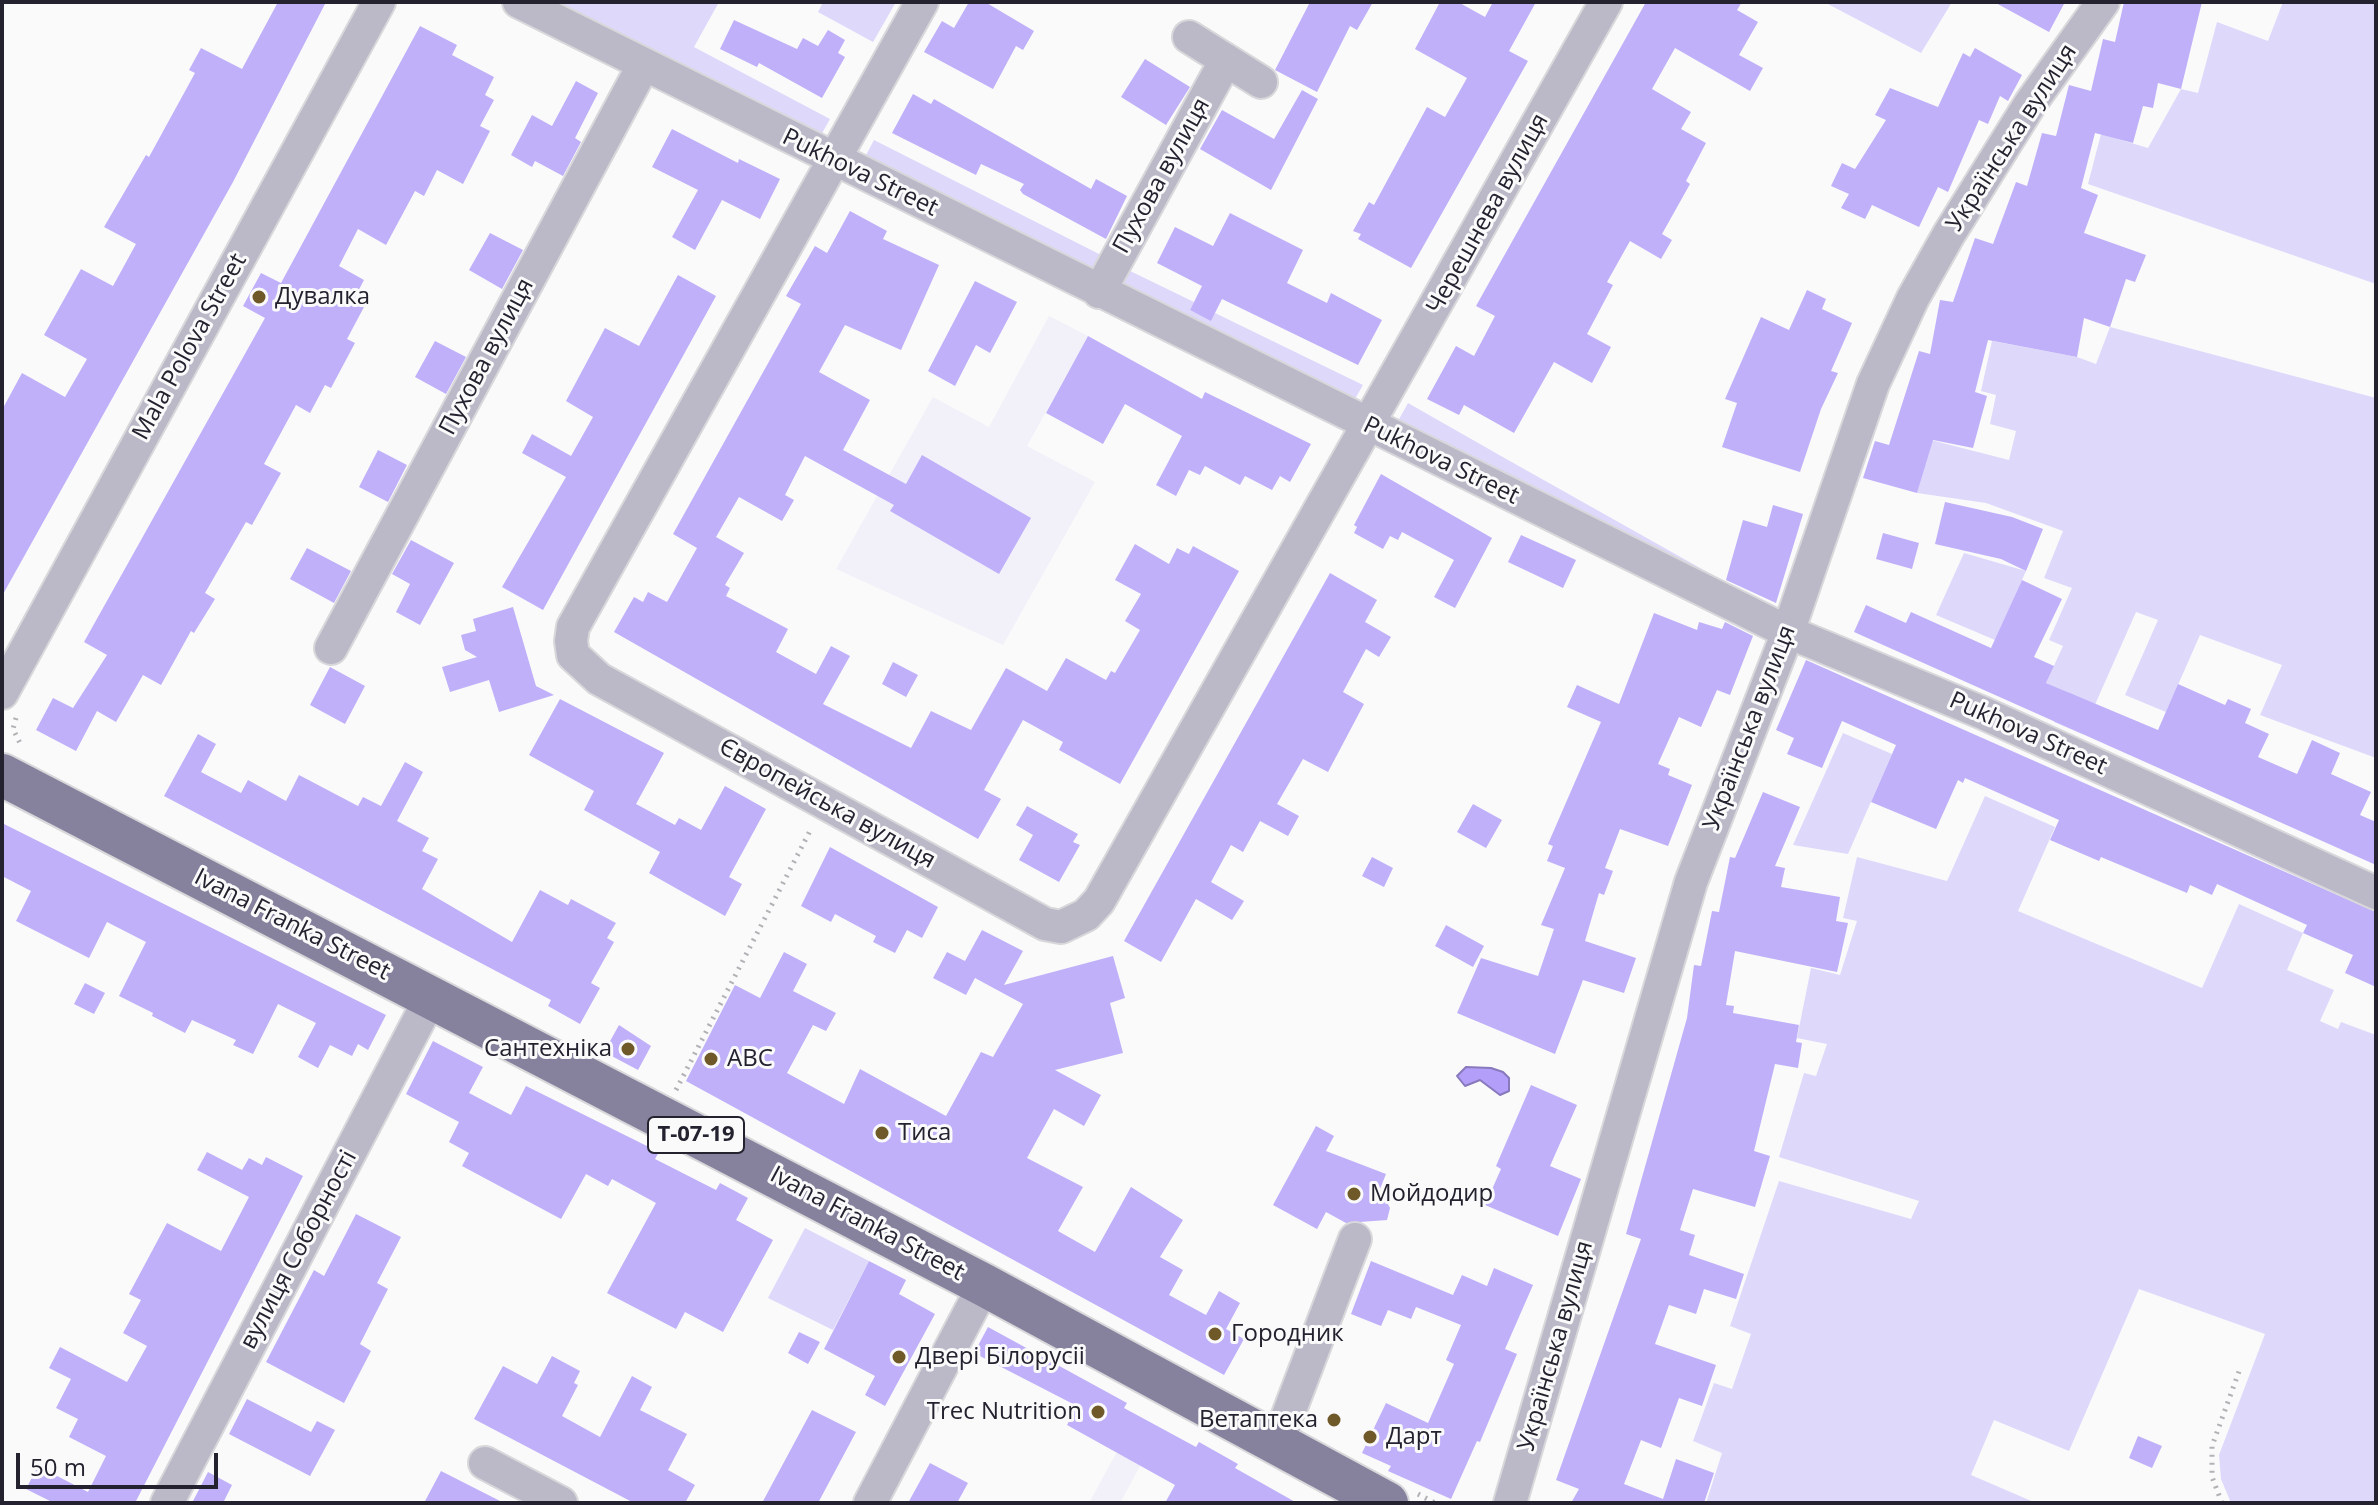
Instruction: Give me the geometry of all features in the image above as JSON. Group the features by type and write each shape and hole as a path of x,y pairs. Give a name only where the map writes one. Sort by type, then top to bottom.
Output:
{"main road":[{"name":"Ivana Franka Street","path":"12,762 431,997 984,1285 1277,1444 1397,1496"}],"street":[{"name":"Mala Polova Street","path":"12,700 379,2"},
{"name":"Pukhova Street","path":"519,2 1788,632 1983,713 2376,893"},
{"path":"834,160 922,2"},
{"name":"Черешнева вулиця","path":"1370,426 1606,2"},
{"name":"Українська вулиця","path":"1510,1503 1691,882 1788,632 1891,342 1949,234 2001,150 2103,2"},
{"path":"1189,37 1261,82"},
{"name":"Пухова вулиця","path":"1099,292 1226,60"},
{"name":"Пухова вулиця","path":"331,648 643,66"},
{"name":"Європейська вулиця","path":"834,160 573,627 573,655 599,679 1045,924 1061,927 1086,915 1099,901 1370,426"},
{"name":"вулиця Соборності","path":"167,1503 431,997"},
{"path":"1277,1444 1355,1239"},
{"path":"870,1503 984,1285"},
{"path":"485,1463 561,1503"}],"path":[{"path":"12,700 12,762"},
{"path":"662,1117 825,803"},
{"path":"2222,1503 2212,1477 2212,1446 2241,1366"},
{"path":"1397,1496 1435,1503"}],"shaded area":[{"path":"552,2 719,2 694,47 830,119 821,135"},
{"path":"823,2 896,2 873,42 818,12"},
{"path":"1824,2 1952,2 1921,53"},
{"path":"2283,2 2376,2 2376,284 2088,184 2101,134 2148,148 2181,89 2198,93 2217,22 2268,41"},
{"path":"874,140 1105,257 1098,272 865,157"},
{"path":"1126,269 1194,302 1190,310 1211,320 1215,313 1363,385 1355,399 1119,282"},
{"path":"1049,316 1088,336 1027,446 1095,482 1003,645 836,569 933,397 989,427"},
{"path":"2110,327 2376,398 2376,758 2260,715 2282,665 2200,635 2166,712 2125,695 2158,620 2136,612 2082,734 2054,722 2067,692 2046,683 2063,646 2049,640 2072,588 2044,578 2063,531 1986,503 1917,493 1931,440 2009,460 2016,431 1990,424 1996,395 1981,391 1992,341 2077,357 2096,364"},
{"path":"1408,403 1501,456 1725,582 1398,421"},
{"path":"1964,553 2026,571 1995,640 1936,615"},
{"path":"1843,733 1892,754 1848,854 1793,845"},
{"path":"1985,796 2055,827 2018,911 2202,988 2239,904 2303,933 2287,970 2334,990 2320,1021 2338,1029 2341,1022 2376,1035 2376,1503 2231,1503 2221,1479 2219,1455 2265,1334 2139,1289 2069,1451 1994,1420 1971,1475 2036,1503 1706,1503 1722,1453 1693,1441 1714,1383 1732,1389 1751,1334 1730,1326 1779,1181 1911,1219 1919,1201 1779,1157 1804,1073 1816,1076 1827,1044 1797,1038 1811,968 1840,975 1857,921 1843,918 1857,857 1947,881"},
{"path":"1466,1067 1503,1072 1509,1078 1509,1091 1500,1095 1480,1080 1465,1086 1457,1076"},
{"path":"805,1228 869,1261 833,1330 768,1298"},
{"path":"1137,1415 1161,1428 1120,1503 1089,1503"}],"building":[{"path":"278,2 326,2 233,182 2,596 2,410 22,373 65,397 87,359 44,335 81,269 113,286 136,244 104,227 146,155 149,157 195,73 189,70 201,48 242,69"},
{"path":"969,2 985,2 1034,31 1023,50 1016,46 993,89 924,52 942,21 954,28"},
{"path":"1310,2 1373,2 1357,30 1350,26 1317,92 1275,70"},
{"path":"1440,2 1458,2 1485,17 1493,2 1536,2 1509,51 1528,61 1411,268 1358,239 1361,234 1353,231 1369,202 1374,205 1427,107 1445,117 1467,78 1415,49"},
{"path":"1646,2 1742,2 1737,10 1758,22 1739,55 1763,68 1750,91 1675,48 1652,89 1691,112 1681,129 1706,143 1686,181 1690,184 1662,234 1672,240 1661,259 1630,241 1607,282 1613,285 1587,334 1611,347 1592,383 1554,362 1514,433 1464,405 1459,415 1427,399 1456,346 1474,356 1495,316 1476,306"},
{"path":"1994,2 2065,2 2049,32"},
{"path":"2124,2 2202,2 2181,89 2158,83 2153,108 2143,106 2133,143 2095,133 2081,188 2098,195 2084,233 2146,255 2135,282 2126,279 2110,327 2084,318 2077,357 1988,340 1975,392 1987,396 1973,448 1933,440 1917,493 1863,478 1875,441 1889,445 1919,351 1930,354 1940,300 1953,302 1975,238 1993,244 2016,182 2027,186 2042,133 2056,136 2069,85 2091,91 2103,39 2115,42"},
{"path":"734,20 797,49 803,38 818,46 828,30 845,40 838,53 845,57 822,98 759,63 757,67 720,49"},
{"path":"420,26 457,45 452,55 494,77 485,95 494,100 480,126 490,131 463,184 437,170 424,196 415,191 386,245 358,229 339,266 364,280 353,301 364,307 347,339 355,343 331,388 325,385 310,413 296,405 264,464 281,473 252,525 246,522 205,593 215,599 194,633 191,631 161,685 143,675 116,722 97,711 76,751 36,730 53,698 73,708 107,655 84,642 265,318 243,306 261,273 281,283"},
{"path":"1975,48 2022,75 2008,101 2000,96 1988,124 1979,120 1948,192 1938,187 1919,227 1872,205 1865,219 1841,208 1849,194 1831,186 1842,163 1855,169 1886,120 1875,115 1890,88 1938,107 1963,53 1970,57"},
{"path":"1145,59 1190,87 1166,125 1121,97"},
{"path":"576,81 598,93 575,138 581,142 563,176 535,161 532,167 511,155 532,115 552,126"},
{"path":"1302,90 1318,99 1271,190 1200,149 1222,110 1274,139"},
{"path":"913,94 931,104 934,99 1091,189 1096,179 1127,196 1106,239 1023,194 1020,190 1024,184 981,164 976,175 892,133"},
{"path":"672,129 738,163 739,159 780,179 760,219 722,200 695,250 672,237 698,190 652,167"},
{"path":"850,211 887,231 883,239 939,265 901,350 845,325 819,372 870,400 843,450 906,484 922,455 1031,518 999,574 890,511 894,505 805,456 785,495 794,500 782,521 739,497 716,537 744,553 725,585 730,588 726,596 788,629 776,652 816,674 831,646 850,656 823,704 911,748 931,711 971,730 1006,668 1047,691 1066,658 1106,680 1111,671 1115,673 1140,630 1125,621 1141,594 1115,580 1135,544 1169,564 1177,548 1189,554 1193,546 1239,571 1120,784 1059,750 1063,742 1023,720 984,790 1001,799 978,839 614,632 634,597 643,602 648,592 667,602 697,548 673,534 801,304 786,296 815,246 827,253"},
{"path":"1230,213 1303,250 1287,283 1327,303 1331,293 1382,320 1358,365 1222,299 1211,321 1190,310 1202,286 1157,263 1175,227 1213,246"},
{"path":"490,233 523,250 502,289 469,270"},
{"path":"678,275 716,296 543,610 502,587 566,477 522,453 532,434 571,456 593,417 566,401 605,328 639,346"},
{"path":"975,281 1017,302 990,353 976,345 955,386 928,371"},
{"path":"1807,290 1826,299 1822,309 1852,323 1831,371 1838,373 1821,409 1800,472 1722,447 1737,403 1725,399 1761,317 1789,330"},
{"path":"1088,336 1202,399 1205,392 1311,444 1290,482 1280,476 1272,490 1245,476 1240,485 1205,466 1200,475 1189,470 1176,496 1156,485 1182,436 1125,404 1103,444 1046,413"},
{"path":"435,341 466,357 446,394 415,377"},
{"path":"378,450 407,465 388,502 359,487"},
{"path":"1381,474 1492,538 1455,608 1434,597 1454,560 1402,532 1398,540 1390,536 1383,549 1354,533 1357,527 1354,525"},
{"path":"1945,502 2012,517 2043,529 2026,571 2001,559 1935,544"},
{"path":"1773,505 1803,514 1776,603 1726,580 1743,520 1767,527"},
{"path":"1883,533 1919,543 1912,569 1876,559"},
{"path":"1521,535 1576,560 1563,588 1508,562"},
{"path":"411,540 454,563 420,625 396,612 410,584 392,574"},
{"path":"307,548 351,571 334,603 290,579"},
{"path":"1330,573 1377,600 1365,622 1391,637 1379,657 1366,649 1343,692 1364,704 1328,772 1303,759 1277,804 1299,816 1288,836 1260,821 1243,852 1231,845 1211,882 1244,901 1232,920 1196,899 1161,962 1124,941"},
{"path":"2022,580 2062,599 2034,657 2054,666 2046,683 2158,730 2178,684 2225,705 2228,699 2251,709 2245,723 2269,734 2258,757 2297,774 2312,740 2340,753 2331,774 2371,792 2360,815 2376,822 2376,865 1854,632 1866,605 1906,623 1911,612 1991,648"},
{"path":"513,607 536,686 554,695 499,712 489,680 450,692 442,667 477,657 465,650 461,635 476,631 473,619"},
{"path":"1654,613 1697,630 1699,622 1722,629 1725,622 1753,636 1730,695 1717,690 1701,727 1679,717 1658,764 1670,769 1668,775 1692,785 1668,846 1620,829 1605,868 1613,871 1604,895 1599,893 1585,941 1636,958 1624,993 1583,980 1555,1054 1457,1013 1481,958 1538,976 1554,929 1541,925 1565,868 1547,861 1553,846 1548,844 1601,722 1567,707 1577,685 1619,704"},
{"path":"1806,660 2376,912 2376,987 2345,973 2353,955 2303,933 2307,925 2217,884 2212,895 2190,885 2187,893 2101,857 2099,861 2050,840 2059,820 1965,778 1963,783 1958,780 1936,829 1871,802 1896,745 1842,721 1822,768 1787,754 1794,738 1776,730"},
{"path":"893,662 918,675 906,697 882,684"},
{"path":"330,667 365,686 345,724 310,705"},
{"path":"560,699 664,753 636,804 675,825 679,818 701,830 725,786 766,809 729,877 742,884 725,916 649,873 660,852 584,810 594,791 529,755"},
{"path":"198,734 216,744 201,772 241,793 248,780 286,801 299,775 358,806 363,797 381,806 405,762 423,772 397,821 429,838 422,851 438,859 422,889 512,942 540,890 568,905 571,899 616,923 607,938 614,942 591,983 600,988 580,1024 548,1006 551,1000 164,796"},
{"path":"1763,792 1800,807 1775,866 1785,868 1781,887 1840,897 1836,921 1848,923 1837,972 1735,951 1726,1005 1734,1006 1733,1013 1799,1025 1796,1042 1802,1043 1798,1068 1775,1064 1754,1151 1770,1156 1755,1207 1693,1189 1680,1230 1695,1235 1689,1255 1744,1274 1736,1299 1704,1289 1696,1314 1669,1305 1655,1344 1716,1365 1702,1406 1679,1398 1661,1448 1641,1440 1624,1484 1663,1499 1676,1459 1714,1473 1704,1503 1571,1503 1579,1489 1556,1480 1641,1239 1626,1234 1687,1018 1694,965 1701,966 1712,911 1719,912 1730,857 1735,858"},
{"path":"1473,804 1502,820 1486,848 1457,832"},
{"path":"1027,806 1078,834 1073,842 1080,845 1059,882 1019,860 1033,835 1016,825"},
{"path":"2,823 386,1015 368,1050 358,1044 352,1056 330,1045 318,1068 298,1057 316,1023 278,1004 253,1054 233,1045 236,1040 192,1020 185,1033 119,996 146,942 107,922 89,958 16,921 31,891 2,876"},
{"path":"830,847 938,907 922,938 907,930 895,953 873,942 876,936 835,914 831,922 801,906"},
{"path":"1372,857 1393,868 1384,887 1362,876"},
{"path":"1446,925 1484,946 1473,967 1435,946"},
{"path":"982,930 1023,951 1004,985 1113,956 1125,998 1110,1003 1123,1053 1055,1070 1101,1095 1084,1126 1054,1109 1027,1158 1083,1187 1058,1231 1095,1252 1131,1187 1183,1220 1160,1257 1183,1270 1169,1295 1206,1315 1219,1291 1240,1303 1226,1329 1244,1339 1224,1375 686,1081 735,985 760,998 784,952 807,964 793,991 836,1013 826,1031 813,1025 787,1073 844,1104 860,1069 946,1116 981,1052 993,1057 1023,1004 975,978 966,995 933,978 947,952 965,961"},
{"path":"85,983 105,993 94,1014 74,1004"},
{"name":"Сантехніка","path":"619,1025 651,1046 638,1070 604,1052"},
{"path":"433,1041 483,1067 469,1093 511,1115 526,1086 659,1152 655,1159 716,1190 720,1183 748,1198 736,1220 773,1240 723,1332 685,1312 676,1329 607,1293 656,1203 612,1179 608,1186 586,1174 561,1219 462,1166 469,1153 449,1142 459,1122 406,1094"},
{"path":"1531,1085 1577,1105 1550,1166 1581,1179 1558,1236 1485,1205 1501,1169 1496,1166"},
{"path":"1316,1126 1334,1136 1326,1151 1386,1174 1380,1189 1390,1208 1387,1220 1346,1223 1326,1212 1317,1229 1273,1205"},
{"path":"207,1152 242,1170 249,1158 262,1165 266,1157 303,1176 135,1503 54,1503 26,1489 38,1466 88,1492 106,1456 69,1437 78,1419 56,1408 71,1379 49,1368 60,1347 127,1382 147,1346 123,1333 141,1300 129,1294 167,1223 221,1251 249,1197 197,1170"},
{"path":"356,1214 401,1237 377,1283 388,1289 360,1344 371,1351 344,1403 266,1362 314,1270 324,1276"},
{"path":"869,1261 906,1280 899,1294 935,1314 885,1406 865,1395 875,1376 824,1349"},
{"path":"1371,1261 1453,1295 1462,1275 1487,1286 1494,1268 1533,1285 1505,1349 1517,1354 1480,1442 1477,1441 1451,1499 1388,1471 1391,1466 1362,1453 1386,1403 1428,1423 1454,1364 1446,1360 1461,1325 1416,1307 1411,1319 1388,1310 1381,1326 1351,1314"},
{"path":"988,1327 1127,1403 1124,1408 1196,1447 1199,1442 1238,1464 1235,1468 1297,1503 1165,1503 1175,1485 1067,1425 1077,1406 974,1353"},
{"path":"799,1332 820,1342 808,1364 788,1353"},
{"path":"552,1356 580,1371 574,1383 578,1385 562,1416 600,1437 632,1376 652,1387 640,1410 687,1434 668,1470 695,1485 685,1503 634,1503 474,1419 503,1366 537,1384"},
{"path":"247,1399 311,1432 317,1421 335,1430 310,1476 229,1434"},
{"path":"812,1410 856,1432 818,1503 762,1503"},
{"path":"2138,1436 2162,1446 2152,1468 2129,1458"},
{"path":"930,1463 968,1483 957,1503 908,1503"},
{"path":"441,1471 504,1503 424,1503"},
{"path":"208,1472 232,1485 223,1503 192,1503"}],"place":[{"name":"Дувалка","path":"259,297"},
{"name":"Сантехніка","path":"628,1049"},
{"name":"ABC","path":"711,1059"},
{"name":"Тиса","path":"882,1133"},
{"name":"Мойдодир","path":"1354,1194"},
{"name":"Городник","path":"1215,1334"},
{"name":"Двері Білорусіі","path":"899,1357"},
{"name":"Trec Nutrition","path":"1098,1412"},
{"name":"Ветаптека","path":"1334,1420"},
{"name":"Дарт","path":"1370,1437"}]}
